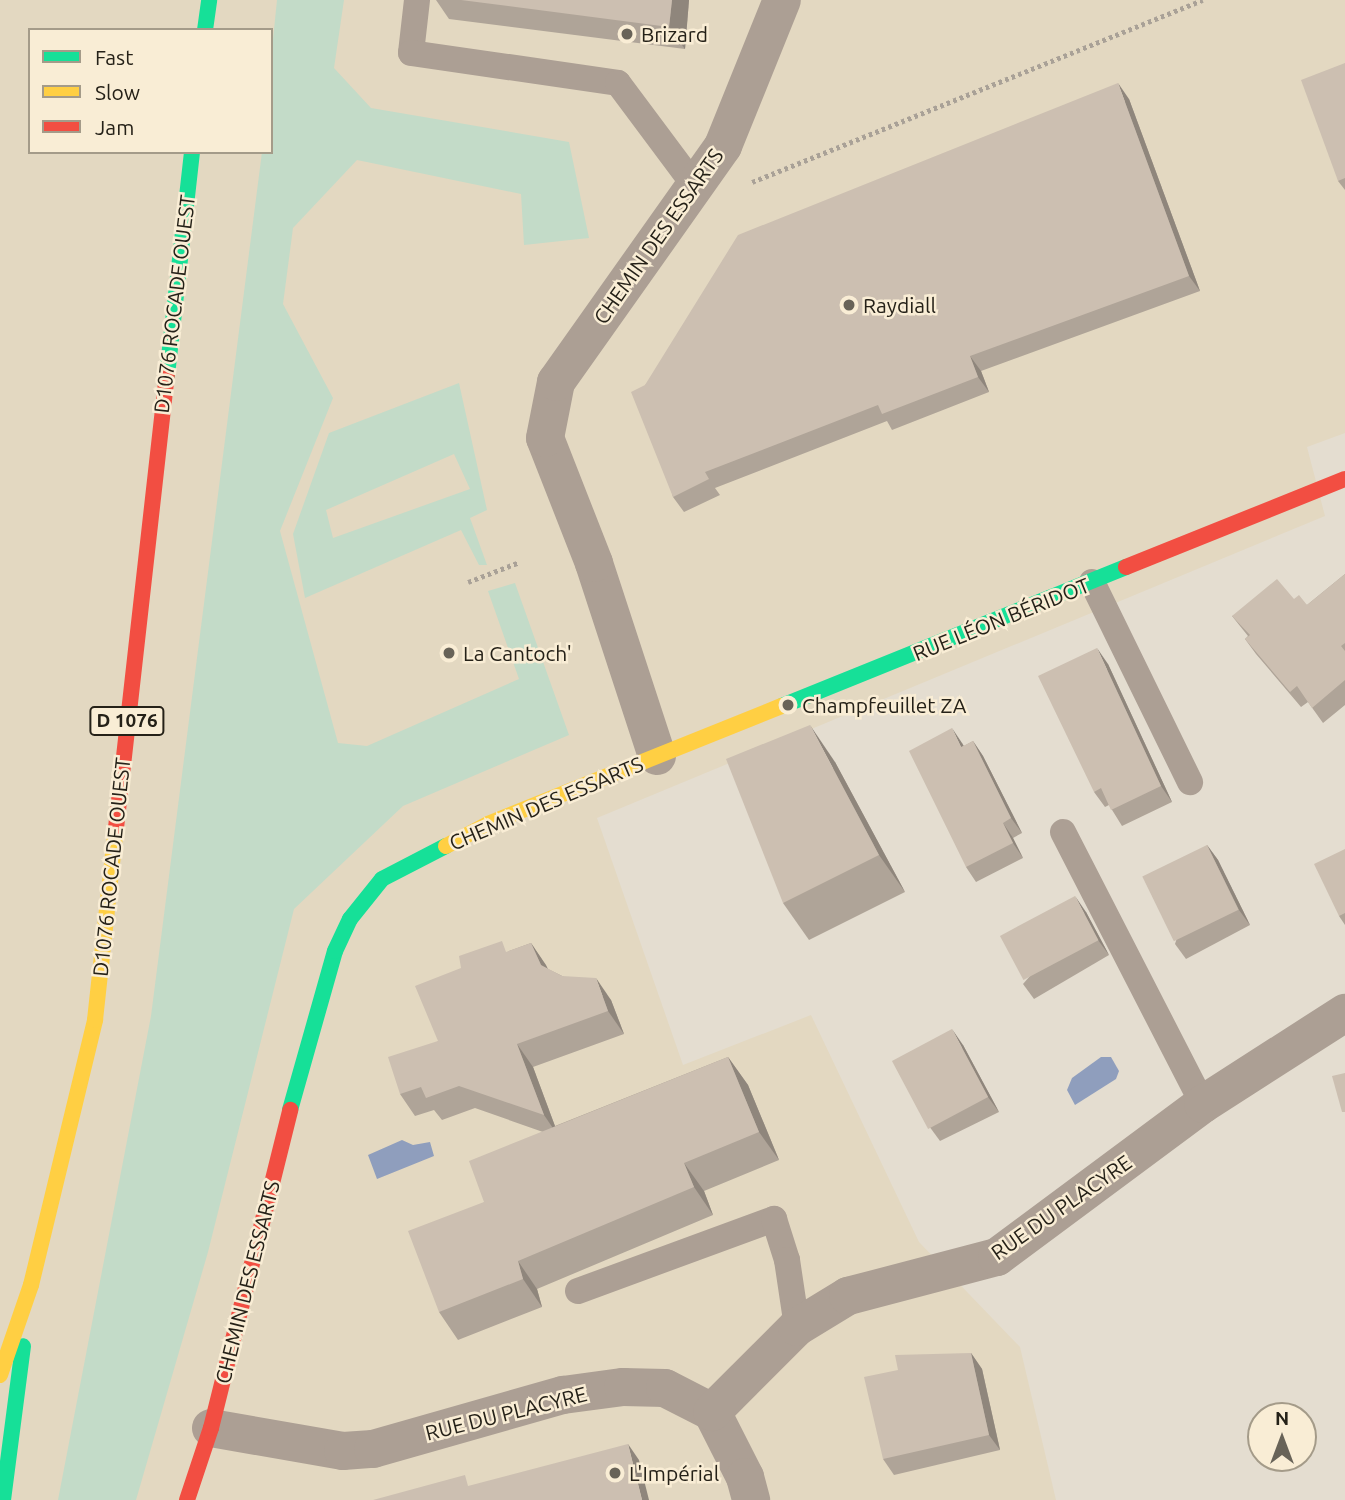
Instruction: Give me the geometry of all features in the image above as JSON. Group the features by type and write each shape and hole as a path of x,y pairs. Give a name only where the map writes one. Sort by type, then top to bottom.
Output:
{"street":[{"path":"205,28 209,0"},
{"name":"CHEMIN DES ESSARTS","path":"187,1500 211,1428 284,1133 335,951 350,919 383,879 421,857 488,824 657,756 594,563 545,438 556,382 723,146 782,0"},
{"name":"D1076 ROCADE OUEST","path":"31,1285 95,1020 192,154"},
{"name":"RUE LÉON BÉRIDOT","path":"657,756 1345,479"},
{"name":"RUE DU PLACYRE","path":"211,1428 343,1451 373,1449 563,1395 623,1387 664,1388 712,1412 797,1327 848,1296 998,1257 1203,1104 1345,1013"},
{"name":"D 1076","path":"0,1375 31,1285"},
{"name":"D 1076","path":"3,1500 31,1285"},
{"path":"712,1412 745,1477 751,1500"}],"lane":[{"path":"416,0 411,53 618,83 694,185"},
{"path":"1092,582 1190,782"},
{"path":"1063,832 1203,1104"},
{"path":"578,1291 774,1219 787,1260 797,1327"}],"path":[{"path":"738,187 1203,0"},
{"path":"468,582 517,563"}],"shaded area":[{"path":"0,0 1345,0 1345,433 1307,447 1325,516 597,818 683,1065 811,1015 919,1242 1020,1347 1056,1500 0,1500"}],"green space":[{"path":"277,0 344,0 334,68 371,108 569,142 589,238 524,245 521,194 357,160 293,228 283,304 333,398 280,531 338,743 367,746 519,679 488,591 515,583 569,735 403,806 294,909 208,1252 136,1500 58,1500 151,1016 262,154 273,154 273,39"},
{"path":"459,383 487,510 470,518 487,565 479,565 461,530 305,598 293,534 329,433","holes":["454,454 470,489 333,538 326,510"]}],"water":[{"path":"1101,1057 1111,1057 1119,1071 1116,1079 1075,1105 1067,1090 1072,1078"},
{"path":"402,1140 413,1145 430,1142 434,1156 377,1179 368,1155"}],"building":[{"path":"461,0 672,0 669,27"},
{"path":"1345,63 1345,178 1338,181 1301,80"},
{"name":"Raydiall","path":"1118,83 1189,276 970,356 978,377 882,414 878,405 705,472 709,479 673,497 631,392 645,385 738,235"},
{"path":"1345,574 1345,643 1341,646 1345,651 1345,680 1312,708 1297,686 1290,692 1245,639 1250,635 1232,616 1277,579 1294,599 1299,595 1307,605"},
{"path":"1097,648 1161,786 1111,810 1101,788 1094,792 1038,676"},
{"path":"810,725 879,855 783,903 726,759"},
{"path":"952,728 961,747 973,741 1011,818 1003,823 1013,843 966,867 909,751"},
{"path":"1207,845 1239,910 1174,941 1142,877"},
{"path":"1345,849 1345,913 1339,916 1314,864"},
{"path":"1075,896 1098,940 1023,980 1000,936"},
{"path":"502,941 506,952 531,943 541,965 562,976 596,978 608,1011 517,1044 544,1115 459,1086 426,1098 421,1087 400,1094 388,1057 438,1041 415,986 461,968 459,956"},
{"path":"952,1029 988,1097 928,1129 892,1061"},
{"path":"728,1057 759,1132 684,1163 694,1187 518,1261 523,1279 439,1312 408,1231 484,1202 469,1161"},
{"path":"1345,1073 1345,1112 1342,1112 1332,1076"},
{"path":"971,1353 989,1435 883,1459 864,1377 898,1370 895,1355"},
{"path":"628,1444 642,1500 373,1500 465,1475 468,1486"}],"traffic: fast":[{"path":"205,28 209,0"},
{"path":"167,375 192,154"},
{"path":"782,706 1126,567"},
{"path":"290,1110 335,951 350,919 382,879 446,846"},
{"path":"3,1500 23,1346"}],"traffic: slow":[{"path":"446,846 488,824 782,706"},
{"path":"0,1375 31,1285 95,1020 116,828"}],"traffic: jam":[{"path":"116,828 167,375"},
{"path":"1126,567 1345,479"},
{"path":"187,1500 211,1428 290,1110"}],"place":[{"name":"Brizard","path":"627,34"},
{"name":"Raydiall","path":"849,305"},
{"name":"La Cantoch'","path":"449,653"},
{"name":"Champfeuillet ZA","path":"788,705"},
{"name":"L'Impérial","path":"615,1473"}]}
